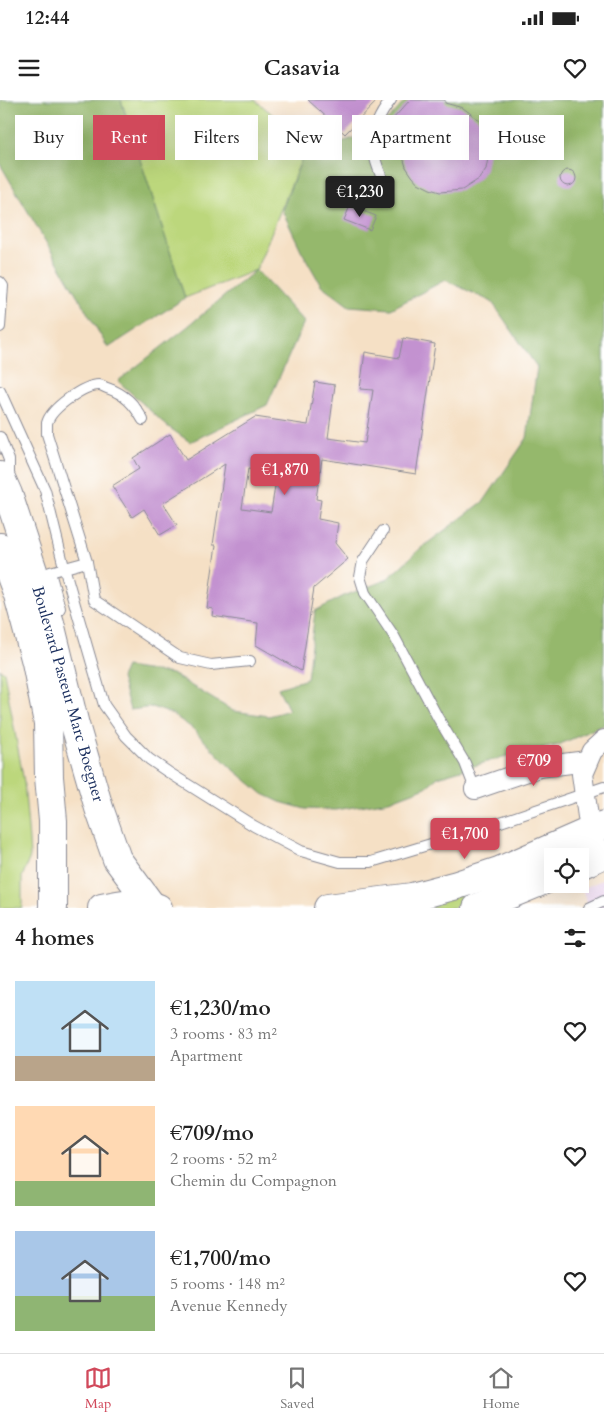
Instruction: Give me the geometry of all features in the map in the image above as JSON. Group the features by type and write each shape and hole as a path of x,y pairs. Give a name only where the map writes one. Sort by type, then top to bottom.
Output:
{"main road":[{"name":"Boulevard Pasteur Marc Boegner","path":"4,485 50,623 88,774 117,859 154,907"},
{"name":"Boulevard Pasteur Marc Boegner","path":"0,547 18,595 36,662 48,723 49,777 53,821 53,908"},
{"path":"328,908 412,897 457,884 499,871 597,828"},
{"path":"589,861 604,854"},
{"path":"477,908 544,880"},
{"path":"102,908 123,903 154,907"}],"street":[{"path":"597,828 595,791 582,774 592,751 604,740"},
{"path":"475,789 539,767 587,761"}],"lane":[{"path":"387,191 373,157 372,139 380,113 391,100"},
{"path":"0,282 3,286 0,327"},
{"path":"144,420 132,403 118,391 99,385 81,391 64,402 52,413 47,423 47,434 87,562 94,600 180,658 211,665 250,661"},
{"path":"0,391 45,490 64,567 104,705 126,736 149,759 168,772 254,826 302,851 340,862 371,862 471,832 595,791"},
{"path":"0,437 9,460 4,485"},
{"path":"383,531 364,561 360,577 365,593 394,636 438,718 465,763 475,789"},
{"path":"50,623 60,608 50,572 87,562"},
{"path":"589,908 604,901"}],"shaded area":[{"path":"604,879 604,908 589,908 583,893 589,893 589,886"}],"green space":[{"path":"0,100 121,100 126,115 93,115 93,160 140,160 185,298 108,348 0,164"},
{"path":"121,100 255,100 273,115 268,115 268,160 301,160 256,270 185,298 140,160 165,160 165,115 126,115"},
{"path":"406,100 604,100 604,725 558,745 503,757 438,777 426,787 389,801 336,810 305,809 280,802 263,794 228,765 192,728 172,714 152,707 130,710 121,678 126,667 172,674 233,711 269,716 289,710 278,688 307,679 315,611 344,596 386,580 421,548 484,501 527,438 537,367 492,302 445,280 391,309 349,306 321,285 301,250 282,210 301,160 342,160 342,142 352,139 352,160 469,160 469,115 393,115"},
{"path":"256,270 304,322 267,405 190,442 167,426 118,381"},
{"path":"0,669 4,672 24,782 30,857 22,877 22,908 0,908"},
{"path":"508,879 511,884 452,908 413,908"}],"building":[{"path":"308,100 378,100 363,115 352,115 352,127 345,134 342,131 342,115 324,115"},
{"path":"410,100 445,100 445,103 463,108 479,120 479,160 488,160 486,169 479,179 462,190 440,192 418,183 406,167 404,160 469,160 469,115 396,115"},
{"path":"568,170 574,172 576,178 574,184 568,186 562,184 560,178 562,172"},
{"path":"350,206 376,216 370,230 344,220"},
{"path":"403,338 435,344 416,474 322,459 316,499 321,500 318,519 338,523 335,543 348,559 314,588 301,671 256,645 258,623 212,616 213,609 207,608 216,545 213,545 225,464 163,503 177,525 160,535 144,509 132,517 112,486 139,469 133,458 170,434 186,460 255,417 308,425 315,382 335,385 328,438 365,443 373,390 360,389 365,352 399,358","holes":["248,469 277,473 271,512 242,508"]}]}
